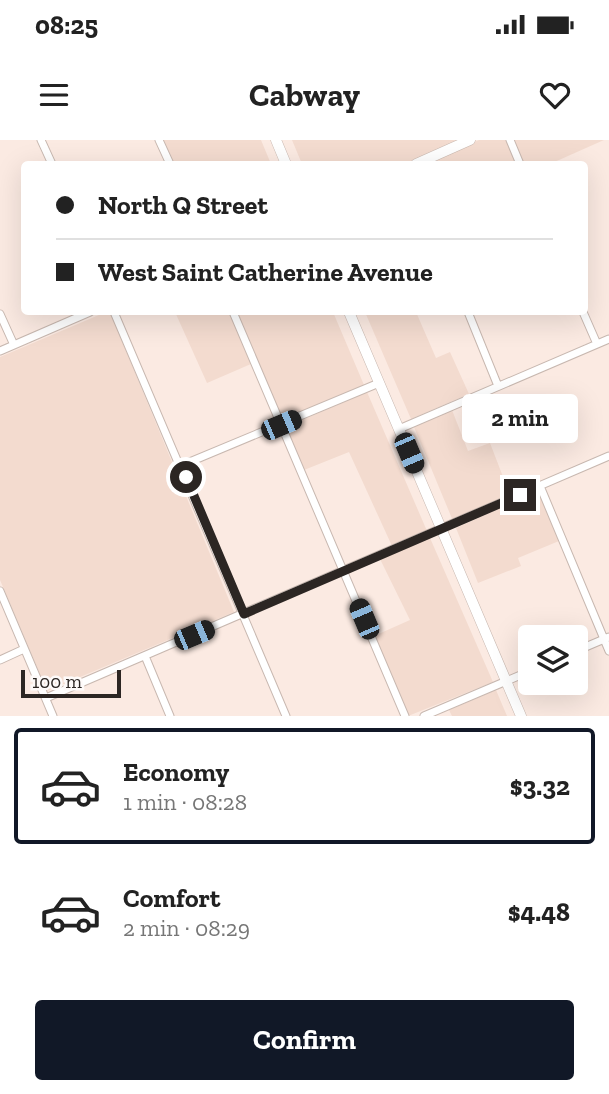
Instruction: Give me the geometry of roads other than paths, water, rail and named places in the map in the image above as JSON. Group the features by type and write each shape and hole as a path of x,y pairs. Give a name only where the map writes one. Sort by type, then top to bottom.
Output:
{"main road":[{"path":"276,140 285,161"},
{"path":"423,161 470,140"},
{"path":"350,315 521,716"}],"street":[{"path":"41,140 51,161"},
{"path":"159,140 169,161"},
{"path":"510,140 519,161"},
{"path":"0,314 14,345"},
{"path":"0,351 83,315"},
{"path":"115,315 286,716"},
{"path":"234,315 405,716"},
{"path":"469,315 498,386"},
{"path":"584,315 597,345"},
{"path":"399,429 609,339"},
{"path":"180,466 379,383"},
{"path":"46,698 609,456"},
{"path":"540,486 607,638 609,651"},
{"path":"0,591 53,716"},
{"path":"588,646 607,638"},
{"path":"0,660 24,649"},
{"path":"145,656 170,716"},
{"path":"424,716 518,676"}]}
